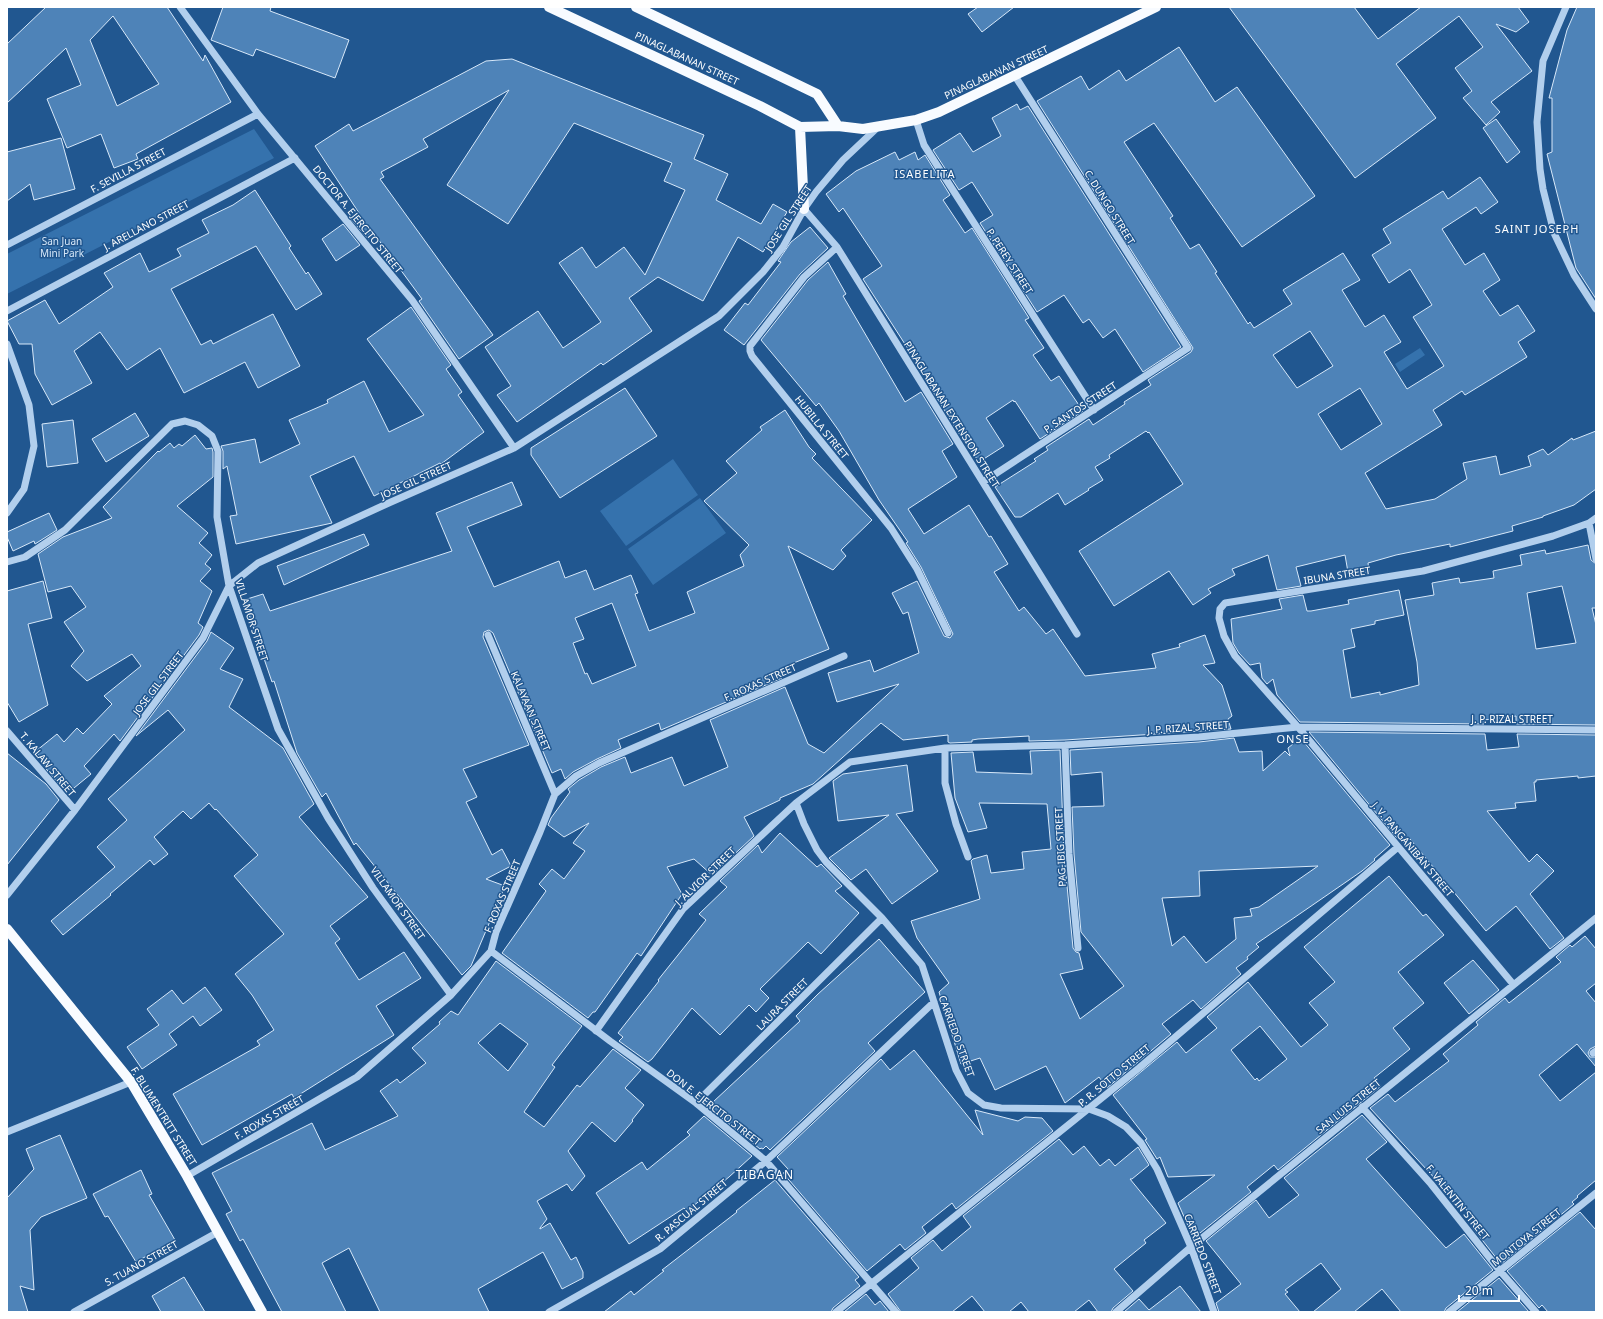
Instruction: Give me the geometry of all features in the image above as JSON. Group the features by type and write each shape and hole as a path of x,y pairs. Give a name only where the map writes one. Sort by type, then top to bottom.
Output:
{"main road":[{"name":"PINAGLABANAN STREET","path":"549,7 753,103 800,127 838,126 863,129 916,120 939,112 1156,7"},
{"path":"636,7 817,94 838,126"},
{"path":"800,127 804,209"},
{"name":"F. BLUMENTRITT STREET","path":"7,929 131,1082 187,1176 262,1312"}],"street":[{"name":"DOCTOR A. EJERCITO STREET","path":"180,7 258,114 412,300 514,448"},
{"path":"1566,7 1543,62 1537,122 1540,169 1543,189 1554,233 1574,275 1596,309"},
{"name":"C. DUNGO STREET","path":"1015,76 1188,348"},
{"name":"F. SEVILLA STREET","path":"7,245 258,114"},
{"name":"P. PEREY STREET","path":"916,120 924,145 1094,410"},
{"name":"JOSE GIL STREET","path":"7,895 75,810 204,638 229,586 264,560 514,448 719,316 763,272 783,247 804,209 816,192 843,160 879,126"},
{"name":"J. ARELLANO STREET","path":"7,311 295,158"},
{"name":"PINAGLABANAN EXTENSION STREET","path":"804,209 837,247 1077,634"},
{"name":"HUBILLA STREET","path":"837,247 804,277 750,346 750,351 752,356 891,528 917,569 948,633"},
{"path":"7,344 29,405 34,446 24,489 7,513"},
{"name":"P. SANTOS STREET","path":"983,482 1188,348"},
{"name":"VILLAMOR STREET","path":"7,562 25,557 65,530 172,424 185,421 198,425 212,436 218,451 217,517 229,586 278,729 328,818 373,888 451,995"},
{"name":"IBUNA STREET","path":"1298,727 1235,656 1224,636 1219,618 1220,609 1225,603 1423,571 1553,536 1589,523 1596,518"},
{"path":"1589,523 1596,559"},
{"name":"KALAYAAN STREET","path":"488,635 555,794"},
{"name":"F. ROXAS STREET","path":"187,1176 357,1077 451,995 490,951 496,932 555,794 576,776 599,763 844,656"},
{"name":"J. P. RIZAL STREET","path":"796,803 850,762 945,748 1065,745 1199,737 1298,727 1596,730"},
{"name":"J. V. PANGANIBAN STREET","path":"1298,727 1514,984"},
{"name":"T. KALAW STREET","path":"7,731 75,810"},
{"name":"PAG-IBIG STREET","path":"1065,745 1069,854 1078,948"},
{"path":"945,748 946,783 956,824 968,857"},
{"name":"CARRIEDO STREET","path":"796,803 804,824 817,850 826,862 882,918 922,966 959,1076 968,1093 984,1105 1001,1108 1089,1110 1108,1116 1126,1127 1141,1143 1157,1169 1191,1247 1214,1312"},
{"name":"J. ALVIOR STREET","path":"596,1031 683,909 796,803"},
{"name":"P. R. SOTTO STREET","path":"836,1312 1089,1110 1398,847"},
{"name":"LAURA STREET","path":"696,1104 882,918"},
{"name":"SAN LUIS STREET","path":"1116,1312 1191,1247 1596,918"},
{"name":"DON E. EJERCITO STREET","path":"490,951 696,1104 766,1161 896,1312"},
{"name":"R. PASCUAL STREET","path":"549,1312 660,1249 766,1161 934,1002"},
{"path":"7,1132 131,1082"},
{"name":"F. VALENTIN STREET","path":"1362,1107 1431,1184 1500,1271 1536,1312"},
{"name":"MONTOYA STREET","path":"1449,1312 1596,1193"},
{"name":"S. TUANO STREET","path":"74,1312 218,1232"}],"green space":[{"name":"San Juan Mini Park","path":"254,129 274,158 7,294 7,254"},
{"path":"1420,348 1425,355 1400,372 1395,364"},
{"path":"673,459 698,495 626,546 600,511"},
{"path":"700,498 726,533 653,585 628,549"}],"building":[{"path":"46,7 167,7 203,61 205,55 231,102 136,154 138,159 114,168 101,134 67,148 47,99 81,85 66,48 7,103 7,44","holes":["113,16 159,84 117,106 90,40"]},
{"path":"223,7 271,7 270,11 349,40 335,78 256,49 253,56 211,40"},
{"path":"978,7 1014,7 982,32 968,14"},
{"path":"1229,7 1354,7 1378,39 1421,7 1518,7 1529,22 1516,32 1496,24 1532,71 1491,102 1500,112 1486,125 1463,98 1472,91 1455,68 1483,47 1459,16 1396,64 1436,118 1355,178"},
{"path":"1577,7 1596,7 1596,299 1576,268 1547,154 1552,152 1552,98 1549,98 1567,30"},
{"path":"1179,47 1215,102 1237,87 1315,196 1242,247 1154,123 1124,142 1173,216 1170,218 1190,249 1199,244 1217,272 1215,273 1248,324 1250,322 1254,328 1292,304 1283,290 1343,253 1360,280 1342,290 1365,327 1384,315 1401,342 1384,352 1407,389 1444,366 1413,317 1432,305 1410,269 1389,283 1372,255 1391,243 1383,229 1443,191 1448,199 1480,177 1498,202 1481,214 1476,207 1442,229 1465,265 1484,253 1500,280 1483,291 1500,316 1518,305 1535,331 1518,342 1527,357 1465,395 1462,391 1433,410 1442,425 1365,473 1386,509 1435,499 1467,479 1463,463 1496,456 1500,475 1531,466 1528,456 1543,449 1548,455 1572,438 1573,440 1596,431 1596,489 1574,505 1543,517 1512,526 1513,531 1450,547 1450,544 1396,555 1368,563 1369,572 1349,578 1345,555 1296,567 1301,586 1277,590 1268,555 1232,569 1235,575 1208,589 1211,593 1193,605 1169,571 1114,606 1079,551 1183,484 1149,432 1148,433 1146,431 1109,455 1110,458 1095,467 1103,480 1065,505 1058,493 1021,517 1015,517 995,487 1036,461 1034,459 1048,450 1046,447 1089,419 1093,425 1125,404 1124,402 1151,385 1148,380 1191,352 1193,348 1037,101 1081,76 1089,90 1119,70 1126,81","holes":["1310,331 1333,366 1297,388 1273,355","1360,388 1382,424 1341,450 1318,414"]},
{"path":"512,59 704,135 694,159 728,174 716,200 761,224 773,204 787,212 763,252 738,237 703,301 658,277 629,298 652,331 603,365 601,363 517,422 497,395 511,386 485,347 538,311 563,348 601,322 559,263 582,247 596,268 624,247 645,275 685,190 664,181 672,163 574,123 508,224 447,185 509,90 423,139 428,147 381,172 384,177 380,179 493,335 459,359 419,301 422,299 375,235 368,239 351,219 359,213 315,146 349,124 353,131 486,61"},
{"path":"1017,104 1020,110 1028,106 1181,347 1143,372 1115,329 1103,338 1089,319 1083,323 1064,295 1037,312 980,223 993,215 972,182 959,190 933,150 960,133 973,152 1001,136 992,118"},
{"path":"1496,119 1520,152 1507,163 1483,128"},
{"path":"61,138 75,189 34,200 30,184 7,201 7,152"},
{"path":"895,152 899,160 915,152 918,160 925,155 950,195 943,200 965,233 972,228 1029,318 1025,320 1044,348 1033,355 1051,381 1059,376 1083,411 1040,439 1013,400 986,418 1004,446 979,462 962,438 930,387 932,386 863,279 882,266 843,208 839,212 826,194 856,171"},
{"path":"255,190 291,246 289,248 306,274 308,272 322,294 296,310 256,246 171,289 201,345 211,340 213,344 273,314 300,366 258,388 245,362 184,393 160,348 127,370 100,332 74,351 92,383 52,405 35,374 32,344 19,344 7,321 45,300 59,324 113,287 104,273 140,253 149,272 181,256 177,249 209,233 202,220 233,205"},
{"path":"343,224 360,245 336,261 322,239"},
{"path":"810,227 828,248 800,274 744,345 724,330 745,303 748,305 781,262 778,261 791,242"},
{"path":"828,262 846,294 843,296 905,402 921,392 953,444 942,451 957,477 908,509 924,534 969,505 989,537 991,536 1008,564 994,572 1019,611 1024,607 1046,634 1053,629 1085,676 1156,668 1152,654 1180,647 1179,644 1205,635 1215,663 1203,665 1222,685 1232,716 1228,719 1231,729 1065,740 1029,741 1029,736 978,739 972,740 972,742 950,743 948,742 948,735 903,740 881,723 813,784 780,798 780,800 744,817 754,836 712,875 694,859 667,867 682,894 641,956 637,953 595,1012 593,1012 588,1018 502,953 546,891 539,884 552,869 564,879 585,851 573,843 589,823 564,837 548,825 551,818 570,792 568,789 579,780 601,767 625,757 631,773 672,757 684,786 728,767 710,720 785,687 808,744 824,753 899,684 837,702 828,673 870,660 874,672 919,653 908,612 903,614 892,593 917,581 944,636 950,638 953,634 921,567 906,543 908,542 879,500 839,431 819,403 816,406 761,340 808,280"},
{"path":"411,307 451,365 446,369 462,392 458,395 484,432 441,464 440,463 374,496 354,456 310,476 332,523 236,544 230,516 237,515 227,466 223,469 223,451 221,446 255,439 260,463 300,444 289,420 328,403 327,400 364,381 389,432 424,415 367,339"},
{"path":"625,388 657,436 560,498 531,455 531,448"},
{"path":"785,410 809,447 816,454 812,458 872,520 841,550 846,556 833,570 788,546 829,649 786,666 787,671 780,673 782,678 661,730 659,723 618,740 621,748 573,772 565,779 561,769 552,773 493,633 489,630 484,632 483,637 529,745 463,769 477,797 466,802 492,855 502,849 511,866 486,879 505,886 471,966 462,975 356,843 354,845 326,793 322,797 297,753 274,681 272,682 244,600 263,594 270,611 452,551 436,513 512,482 522,505 467,527 494,587 559,561 565,578 586,570 594,590 631,575 638,593 635,594 649,631 695,613 687,592 744,566 740,555 749,545 704,501 737,473 726,461 762,430 760,427","holes":["612,603 636,666 592,684 587,673 585,674 573,643 584,639 575,618"]},
{"path":"135,413 149,436 106,462 92,439"},
{"path":"73,420 78,463 47,467 42,424"},
{"path":"195,435 206,449 212,448 213,477 177,506 208,533 199,543 212,555 205,564 211,569 200,581 212,591 198,623 203,627 199,635 120,741 114,734 84,766 91,774 74,788 71,785 66,792 47,770 36,751 57,734 64,742 77,728 83,734 112,704 104,696 141,666 132,654 87,681 71,666 84,651 64,622 86,607 71,586 48,592 38,554 63,537 112,518 103,507 158,451 159,452 170,443 174,448 179,444 182,446"},
{"path":"49,513 57,530 35,544 34,541 13,551 7,537 7,532"},
{"path":"364,534 369,545 284,585 277,566"},
{"path":"1588,545 1591,560 1596,564 1596,608 1592,608 1596,625 1596,725 1516,724 1516,716 1484,720 1484,724 1300,722 1277,695 1273,679 1267,684 1262,678 1260,663 1250,665 1239,653 1233,643 1231,619 1282,609 1279,599 1303,595 1307,611 1311,611 1349,604 1348,600 1399,590 1404,615 1375,621 1375,624 1351,629 1355,647 1343,650 1351,698 1380,692 1380,695 1419,685 1417,662 1405,600 1434,595 1432,583 1459,578 1460,583 1494,578 1493,571 1522,565 1520,555 1545,550 1546,554","holes":["1562,586 1576,643 1536,649 1527,593"]},
{"path":"43,581 52,618 28,624 48,705 19,722 7,702 7,591"},
{"path":"211,632 234,648 220,669 243,679 229,707 283,748 314,804 299,817 368,897 330,926 340,939 335,943 359,980 404,952 421,978 376,1006 394,1035 294,1098 292,1094 202,1145 173,1094 260,1045 257,1041 274,1030 252,995 235,974 284,934 234,876 258,855 209,803 191,819 183,811 154,837 168,854 154,865 150,860 63,935 51,921 115,867 97,847 127,820 108,799 185,730 168,710 136,736 207,641"},
{"path":"1309,732 1485,734 1487,750 1519,747 1517,734 1596,735 1596,776 1536,780 1536,782 1534,782 1536,801 1515,803 1516,808 1487,811 1529,862 1537,854 1554,871 1530,894 1564,938 1550,949 1516,906 1486,931 1410,839 1404,843 1400,835 1397,838"},
{"path":"1298,735 1390,845 1374,859 1375,860 1362,871 1256,944 1259,947 1247,957 1248,959 1236,968 1241,974 1201,1009 1193,1000 1162,1024 1171,1034 1107,1088 1099,1077 1065,1103 1046,1066 995,1090 980,1058 961,1064 939,992 949,983 917,938 911,921 980,899 971,861 973,859 987,855 991,873 1024,869 1022,852 1051,849 1047,804 979,803 987,828 968,832 955,798 951,753 973,752 976,772 1032,774 1030,751 1060,750 1064,854 1073,948 1079,953 1083,969 1060,974 1080,1019 1124,986 1081,932 1074,854 1072,807 1104,806 1102,772 1071,775 1070,750 1199,742 1234,738 1239,752 1262,751 1263,771 1285,751 1290,756 1288,748 1299,739","holes":["1318,866 1259,907 1250,909 1252,916 1234,918 1236,939 1206,963 1184,936 1172,946 1162,898 1200,896 1199,871"]},
{"path":"7,753 46,784 59,800 7,865"},
{"path":"907,765 913,811 896,814 938,871 892,904 866,869 851,880 829,858 889,815 838,821 833,781 843,774"},
{"path":"780,833 817,867 821,864 842,886 835,891 859,913 821,954 808,942 760,989 769,998 756,1012 749,1005 720,1035 692,1008 652,1059 648,1062 619,1041 623,1037 618,1033 706,920 699,914 727,887 720,881 758,845 762,853"},
{"path":"1389,876 1423,916 1426,914 1444,935 1398,972 1424,1003 1393,1028 1410,1049 1374,1078 1381,1086 1278,1170 1274,1165 1247,1187 1251,1192 1200,1233 1198,1231 1192,1235 1178,1203 1215,1175 1168,1177 1160,1157 1157,1159 1145,1140 1147,1139 1113,1095 1177,1042 1186,1053 1217,1028 1207,1017 1248,982 1301,1047 1328,1025 1309,1003 1335,982 1304,947","holes":["1260,1026 1287,1059 1259,1081 1257,1078 1255,1080 1231,1050"]},
{"path":"1585,936 1596,949 1596,983 1586,991 1596,1003 1596,1046 1590,1049 1588,1053 1590,1057 1596,1057 1596,1067 1577,1044 1539,1075 1560,1101 1596,1072 1596,1180 1577,1196 1578,1197 1572,1202 1574,1204 1501,1264 1472,1227 1477,1223 1457,1198 1441,1181 1439,1183 1370,1108 1388,1094 1395,1102 1449,1061 1443,1054 1478,1025 1476,1022 1505,998 1509,1003 1561,962 1556,957 1570,945 1572,947"},
{"path":"879,939 925,992 868,1043 875,1051 770,1150 766,1146 763,1149 760,1149 711,1109 716,1105 713,1102 800,1021 796,1016 818,994"},
{"path":"1473,960 1499,990 1469,1014 1444,983"},
{"path":"496,961 582,1026 552,1065 555,1067 524,1112 544,1127 577,1085 580,1087 613,1049 641,1070 625,1088 644,1105 632,1120 633,1121 615,1142 592,1122 568,1151 585,1176 572,1191 567,1184 537,1201 547,1219 540,1229 550,1223 571,1260 576,1257 583,1272 583,1278 562,1289 543,1252 478,1289 489,1312 380,1312 349,1248 322,1263 346,1312 282,1312 243,1239 240,1241 226,1214 232,1211 212,1173 312,1123 325,1150 398,1116 380,1091 397,1079 400,1083 426,1063 412,1048 440,1024 439,1022 451,1011 458,1015","holes":["500,1023 528,1044 508,1071 478,1043"]},
{"path":"205,987 222,1010 200,1026 193,1016 169,1034 177,1045 142,1069 127,1047 159,1025 147,1009 172,990 183,1004"},
{"path":"914,1050 983,1135 975,1110 1018,1121 1025,1117 1042,1118 1053,1131 956,1209 952,1203 922,1227 926,1233 905,1250 900,1244 867,1271 783,1173 788,1169 777,1157 881,1059 890,1070"},
{"path":"1362,1115 1387,1142 1366,1159 1446,1248 1464,1234 1493,1270 1446,1308 1444,1312 1401,1312 1382,1289 1354,1312 1313,1312 1341,1289 1321,1263 1285,1290 1288,1292 1285,1294 1300,1312 1219,1312 1216,1303 1241,1284 1206,1241 1256,1200 1269,1218 1299,1195 1284,1178"},
{"path":"704,1116 752,1156 687,1211 684,1208 629,1244 596,1193 642,1162 647,1170 690,1135 687,1132"},
{"path":"60,1135 87,1198 41,1217 30,1230 34,1290 20,1286 28,1312 7,1312 7,1198 34,1169 26,1149"},
{"path":"1059,1139 1073,1155 1084,1146 1100,1166 1109,1159 1115,1166 1138,1147 1149,1165 1130,1179 1166,1223 1144,1240 1146,1243 1114,1269 1133,1291 1113,1308 1111,1312 1098,1312 1089,1300 1074,1312 1029,1312 1021,1302 1009,1312 985,1312 972,1296 952,1312 901,1312 888,1294 919,1268 911,1258 933,1240 942,1251 971,1227 963,1216"},
{"path":"141,1170 152,1194 149,1195 175,1240 136,1262 108,1216 105,1217 93,1194"},
{"path":"775,1180 859,1277 855,1280 860,1286 833,1308 831,1312 604,1312 631,1291 634,1295 664,1271 662,1270 737,1212 736,1211"},
{"path":"1580,1212 1596,1230 1596,1312 1548,1312 1542,1305 1539,1308 1507,1271"},
{"path":"184,1277 205,1312 161,1312 152,1296"},
{"path":"1499,1278 1529,1312 1457,1312"},
{"path":"1180,1286 1201,1312 1124,1312 1139,1299 1149,1310"},
{"path":"866,1294 875,1305 880,1301 889,1312 844,1312"}],"district":[{"name":"ISABELITA","path":"925,174"},
{"name":"SAINT JOSEPH","path":"1537,229"},
{"name":"ONSE","path":"1293,739"},
{"name":"TIBAGAN","path":"765,1175"}]}
